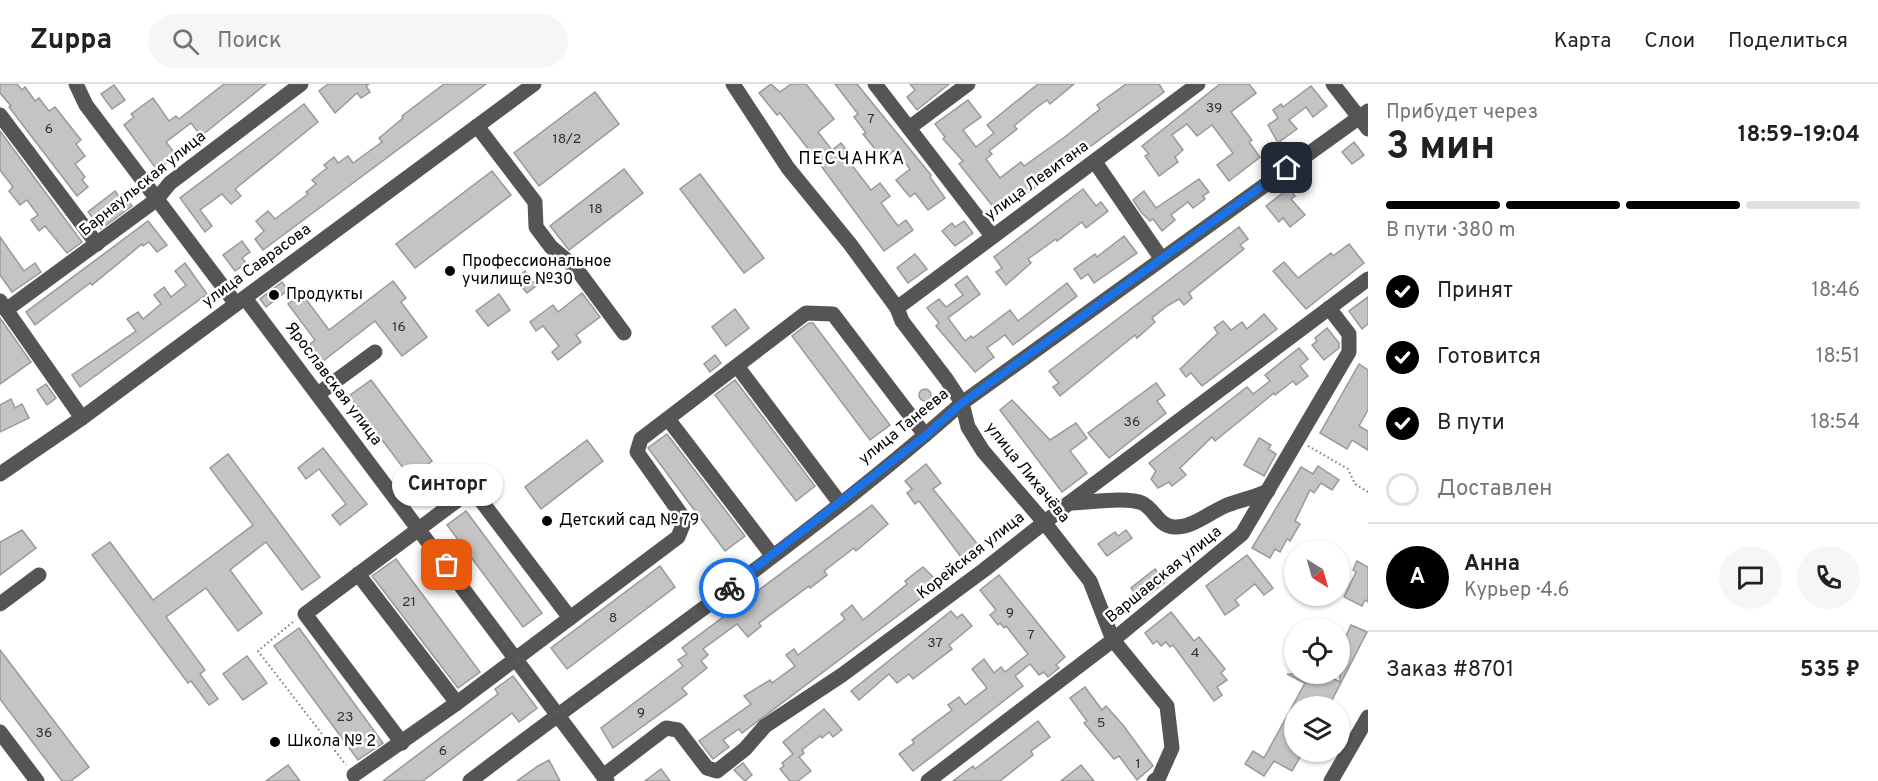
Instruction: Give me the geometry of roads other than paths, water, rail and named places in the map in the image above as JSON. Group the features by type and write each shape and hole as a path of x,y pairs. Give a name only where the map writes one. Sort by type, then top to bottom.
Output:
{"street":[{"name":"Ярославская улица","path":"76,84 86,105 156,200 318,394 605,778"},
{"name":"Барнаульская улица","path":"3,305 96,244 156,200 170,183 301,84"},
{"name":"улица Саврасова","path":"0,474 82,418 534,84"},
{"path":"875,84 992,236"},
{"path":"909,128 968,84"},
{"path":"1333,84 1365,119"},
{"name":"улица Лихачёва","path":"739,86 788,168 897,308 902,321 962,403 968,427 983,451 1044,522 1090,581 1113,640 1167,706 1172,748 1157,779"},
{"name":"улица Левитана","path":"897,308 1095,162 1189,86"},
{"path":"0,115 96,244"},
{"name":"улица Танеева","path":"470,781 772,555 926,435 962,403 1161,258 1365,119"},
{"path":"477,126 535,202 537,227 551,247 575,267 624,333"},
{"path":"1095,162 1161,258"},
{"name":"Корейская улица","path":"703,781 745,749 765,726 901,632 1368,279"},
{"path":"3,305 82,418"},
{"name":"Варшавская улица","path":"928,781 1113,640 1242,534 1349,352 1349,334 1329,308"},
{"path":"354,775 457,703 678,537 685,520 637,452 641,439 806,313 833,314 926,435"},
{"path":"318,394 375,351"},
{"path":"737,366 839,502"},
{"path":"668,419 772,555"},
{"path":"1069,503 1132,500 1144,504 1165,525 1174,527 1185,526 1227,505 1248,500 1268,491"},
{"path":"402,743 305,614 419,528 467,493 476,494 570,618"},
{"path":"358,574 457,703"},
{"path":"0,604 39,575"},
{"path":"1331,781 1368,717"},
{"path":"605,778 666,728 678,730 707,768 717,771"},
{"path":"0,732 37,781"}],"place":[{"name":"Профессиональное училище №30","path":"450,271"},
{"name":"Продукты","path":"274,295"},
{"name":"Детский сад № 79","path":"547,521"},
{"name":"Синторг","path":"447,565"},
{"name":"Школа № 2","path":"275,742"}],"district":[{"name":"ПЕСЧАНКА","path":"852,159"}]}
